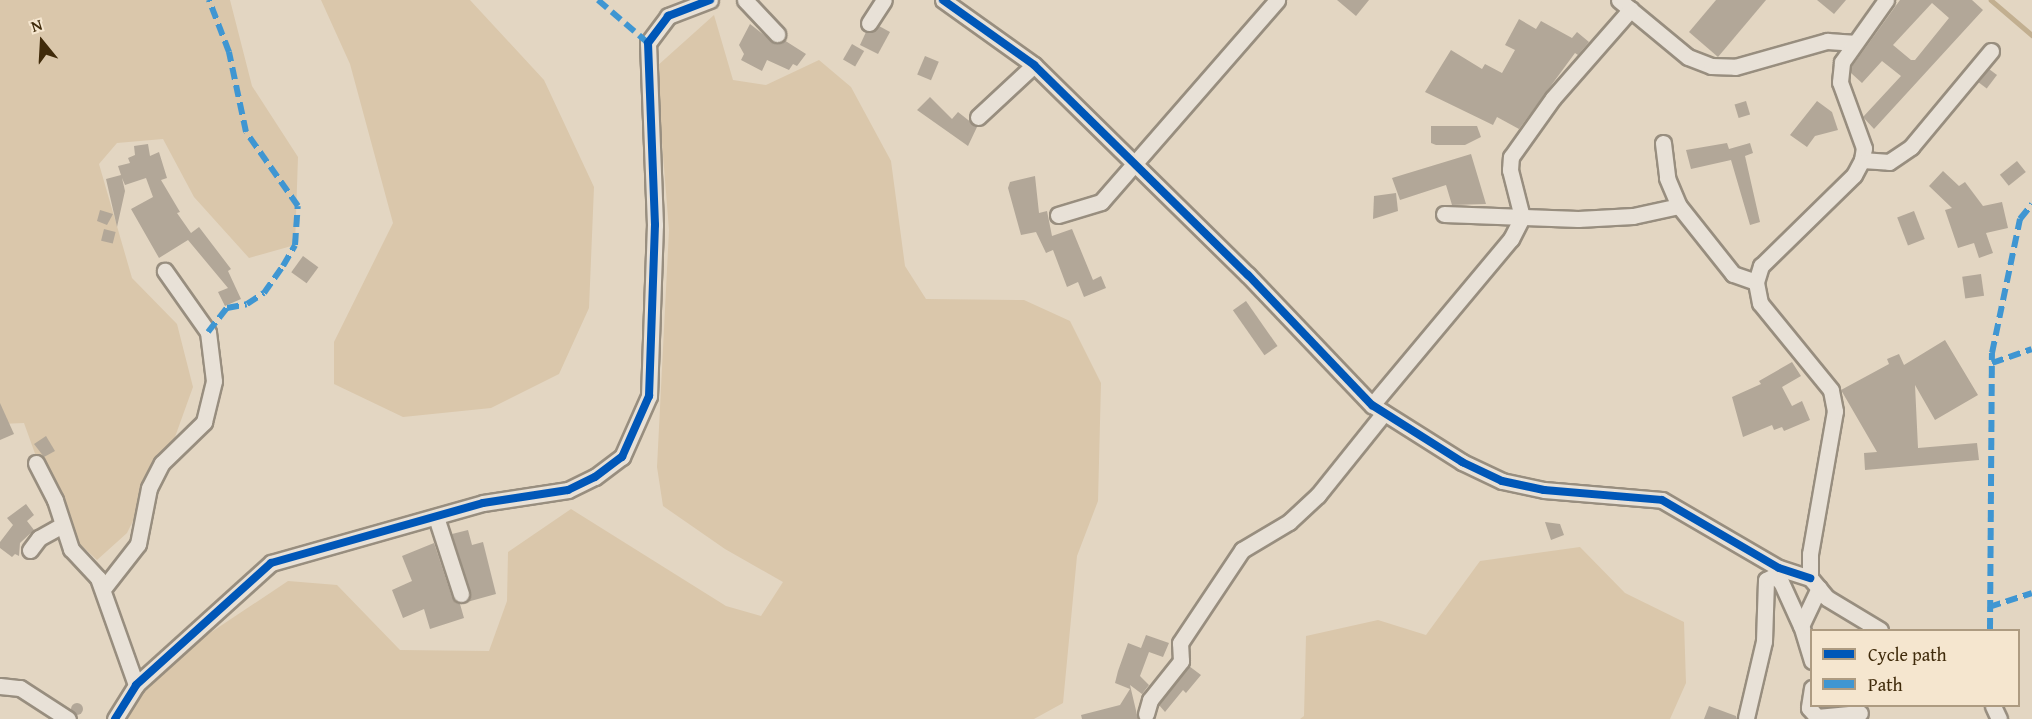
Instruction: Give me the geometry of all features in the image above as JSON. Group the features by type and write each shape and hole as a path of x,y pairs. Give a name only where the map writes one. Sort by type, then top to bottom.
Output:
{"street":[{"path":"115,719 136,685 271,563 355,536 436,517 483,503 568,490 595,477 622,457 632,440 649,396 655,225 648,43 668,16 710,0"},
{"path":"745,0 777,34"},
{"path":"869,23 884,0"},
{"path":"944,0 1034,64 1137,164 1378,409 1462,462 1502,482 1544,490 1662,500 1779,568 1814,583 1827,598 1878,629"},
{"path":"1058,216 1101,202 1137,164 1278,0"},
{"path":"1801,626 1814,583 1810,554 1836,411 1831,390 1760,303 1756,282 1761,266 1854,175 1862,160 1864,148 1840,82 1842,62 1852,43 1886,0"},
{"path":"1146,714 1150,700 1181,661 1180,643 1242,550 1289,522 1318,495 1378,409 1511,239 1522,217 1510,170 1511,157 1553,98 1625,5 1688,57 1711,66 1735,67 1827,41 1852,43"},
{"path":"1862,160 1889,162 1911,147 1991,51"},
{"path":"978,117 1034,64"},
{"path":"1663,143 1667,178 1679,206 1733,274 1756,282"},
{"path":"1444,214 1522,217 1633,216 1679,206"},
{"path":"103,589 138,544 149,488 162,463 204,422 214,381 208,332 165,271"},
{"path":"36,464 55,500 61,526 71,549 98,578 103,589 136,685"},
{"path":"436,517 460,594"},
{"path":"30,550 39,538 61,526"},
{"path":"1746,718 1764,641 1766,580 1774,576 1781,582 1801,626 1810,655"},
{"path":"0,686 20,688 68,719"},
{"path":"1810,701 1809,708 1817,717 1860,713"}],"shaded area":[{"path":"0,0 230,0 252,86 298,157 295,245 249,258 194,197 163,139 117,143 99,164 132,278 177,324 193,387 175,437 127,533 97,560 61,526 24,423 0,424"},
{"path":"321,0 470,0 544,80 594,187 589,308 559,374 491,408 403,417 334,384 334,342 393,223 350,64"},
{"path":"714,15 733,80 766,85 819,60 851,87 891,161 905,266 926,299 1024,300 1070,321 1101,383 1098,501 1077,556 1063,703 1034,719 109,719 129,687 288,581 337,585 400,650 489,651 507,601 508,552 571,509 726,606 761,616 783,582 725,549 663,506 657,467 669,230 656,67"},
{"path":"1580,547 1625,593 1684,622 1686,683 1670,719 1300,719 1304,716 1306,636 1378,620 1426,635 1480,561"}],"building":[{"path":"1337,0 1369,0 1356,16"},
{"path":"1716,0 1766,0 1718,57 1689,32"},
{"path":"1817,0 1846,0 1834,14"},
{"path":"1900,0 1972,0 1983,10 1874,129 1863,117 1901,76 1882,61 1862,83 1851,73 1851,68","holes":["1932,3 1949,18 1915,60 1911,60 1893,45"]},
{"path":"1519,19 1536,29 1541,21 1572,38 1577,32 1589,42 1578,55 1575,53 1519,129 1497,117 1493,125 1425,92 1451,50 1482,69 1485,64 1502,73 1515,50 1505,45"},
{"path":"750,24 774,43 784,40 806,54 797,66 793,64 789,70 767,60 762,71 741,60 744,54 739,45"},
{"path":"879,26 890,32 878,54 860,45 866,32"},
{"path":"852,44 864,51 855,67 843,60"},
{"path":"925,56 939,62 931,80 917,74"},
{"path":"1989,69 1997,75 1987,89 1979,83"},
{"path":"930,97 952,119 958,112 977,127 968,146 917,110"},
{"path":"1746,101 1750,114 1739,118 1735,105"},
{"path":"1817,101 1832,112 1838,130 1815,136 1807,147 1790,135"},
{"path":"1431,126 1477,126 1481,137 1465,145 1436,145 1431,143"},
{"path":"1727,143 1729,149 1750,143 1753,153 1745,156 1760,222 1750,225 1731,160 1691,169 1686,150"},
{"path":"148,144 150,156 159,152 167,178 161,180 180,212 177,213 191,233 199,227 231,269 228,271 241,299 225,306 218,292 228,288 188,240 159,258 131,209 153,197 146,178 125,185 122,178 125,191 117,227 106,179 121,175 118,166 130,163 128,158 135,155 134,146"},
{"path":"1471,154 1486,204 1452,205 1446,185 1400,200 1392,178"},
{"path":"2017,161 2026,172 2009,186 2000,175"},
{"path":"1943,171 1959,186 1965,182 1983,206 2002,202 2008,228 1986,233 1993,253 1979,258 1974,243 1958,248 1945,210 1952,208 1929,186"},
{"path":"1035,176 1039,213 1047,211 1052,236 1072,229 1093,280 1101,276 1106,288 1084,297 1078,282 1067,287 1053,250 1046,253 1036,232 1021,235 1008,188 1010,182"},
{"path":"1396,193 1398,211 1373,219 1374,196"},
{"path":"100,210 113,214 107,225 97,221"},
{"path":"1914,211 1925,239 1908,245 1897,217"},
{"path":"104,229 116,232 113,244 101,241"},
{"path":"303,256 318,267 307,283 291,272"},
{"path":"1981,274 1984,296 1965,298 1962,277"},
{"path":"1246,301 1278,346 1264,355 1233,310"},
{"path":"1945,340 1978,395 1935,420 1915,385 1918,448 1977,443 1979,460 1865,470 1864,453 1877,452 1841,390 1889,364 1887,359 1899,354 1904,365"},
{"path":"1792,362 1801,376 1782,387 1792,406 1802,401 1810,420 1784,431 1782,427 1774,430 1772,425 1743,437 1732,397 1761,384 1759,381"},
{"path":"0,403 14,434 0,440"},
{"path":"46,436 55,451 44,457 34,444"},
{"path":"26,504 34,515 27,521 34,530 20,543 19,556 15,554 12,557 0,548 0,542 13,525 7,518"},
{"path":"1545,522 1560,524 1564,535 1551,540"},
{"path":"468,530 472,545 483,542 496,594 467,602 470,591 452,534"},
{"path":"434,543 452,597 460,604 464,618 430,629 424,609 403,618 392,590 412,581 402,556"},
{"path":"1146,635 1169,643 1163,657 1149,652 1140,676 1149,685 1142,694 1130,685 1138,719 1082,719 1081,715 1120,705 1130,689 1115,683 1128,643 1141,648"},
{"path":"1189,666 1201,675 1186,693 1183,690 1165,712 1159,705"},
{"path":"79,703 83,709 79,715 75,715 71,707"},
{"path":"1709,706 1736,716 1737,719 1704,719"}],"waterway":[{"path":"1991,0 2032,35"}],"marked path":[{"path":"208,332 227,308 247,304 264,293 295,245 298,206 246,132 229,52 209,0"},
{"path":"598,0 648,43"},
{"path":"1990,629 1992,353 2020,219 2032,204"},
{"path":"1992,363 2032,349"},
{"path":"1989,607 2032,593"}],"cycle path":[{"path":"115,719 136,685 271,563 483,503 568,490 595,477 622,457 649,396 655,225 648,43 668,16 710,0"},
{"path":"943,0 1034,65 1248,275 1372,405 1462,462 1502,481 1544,490 1662,500 1779,568 1810,578"}]}
